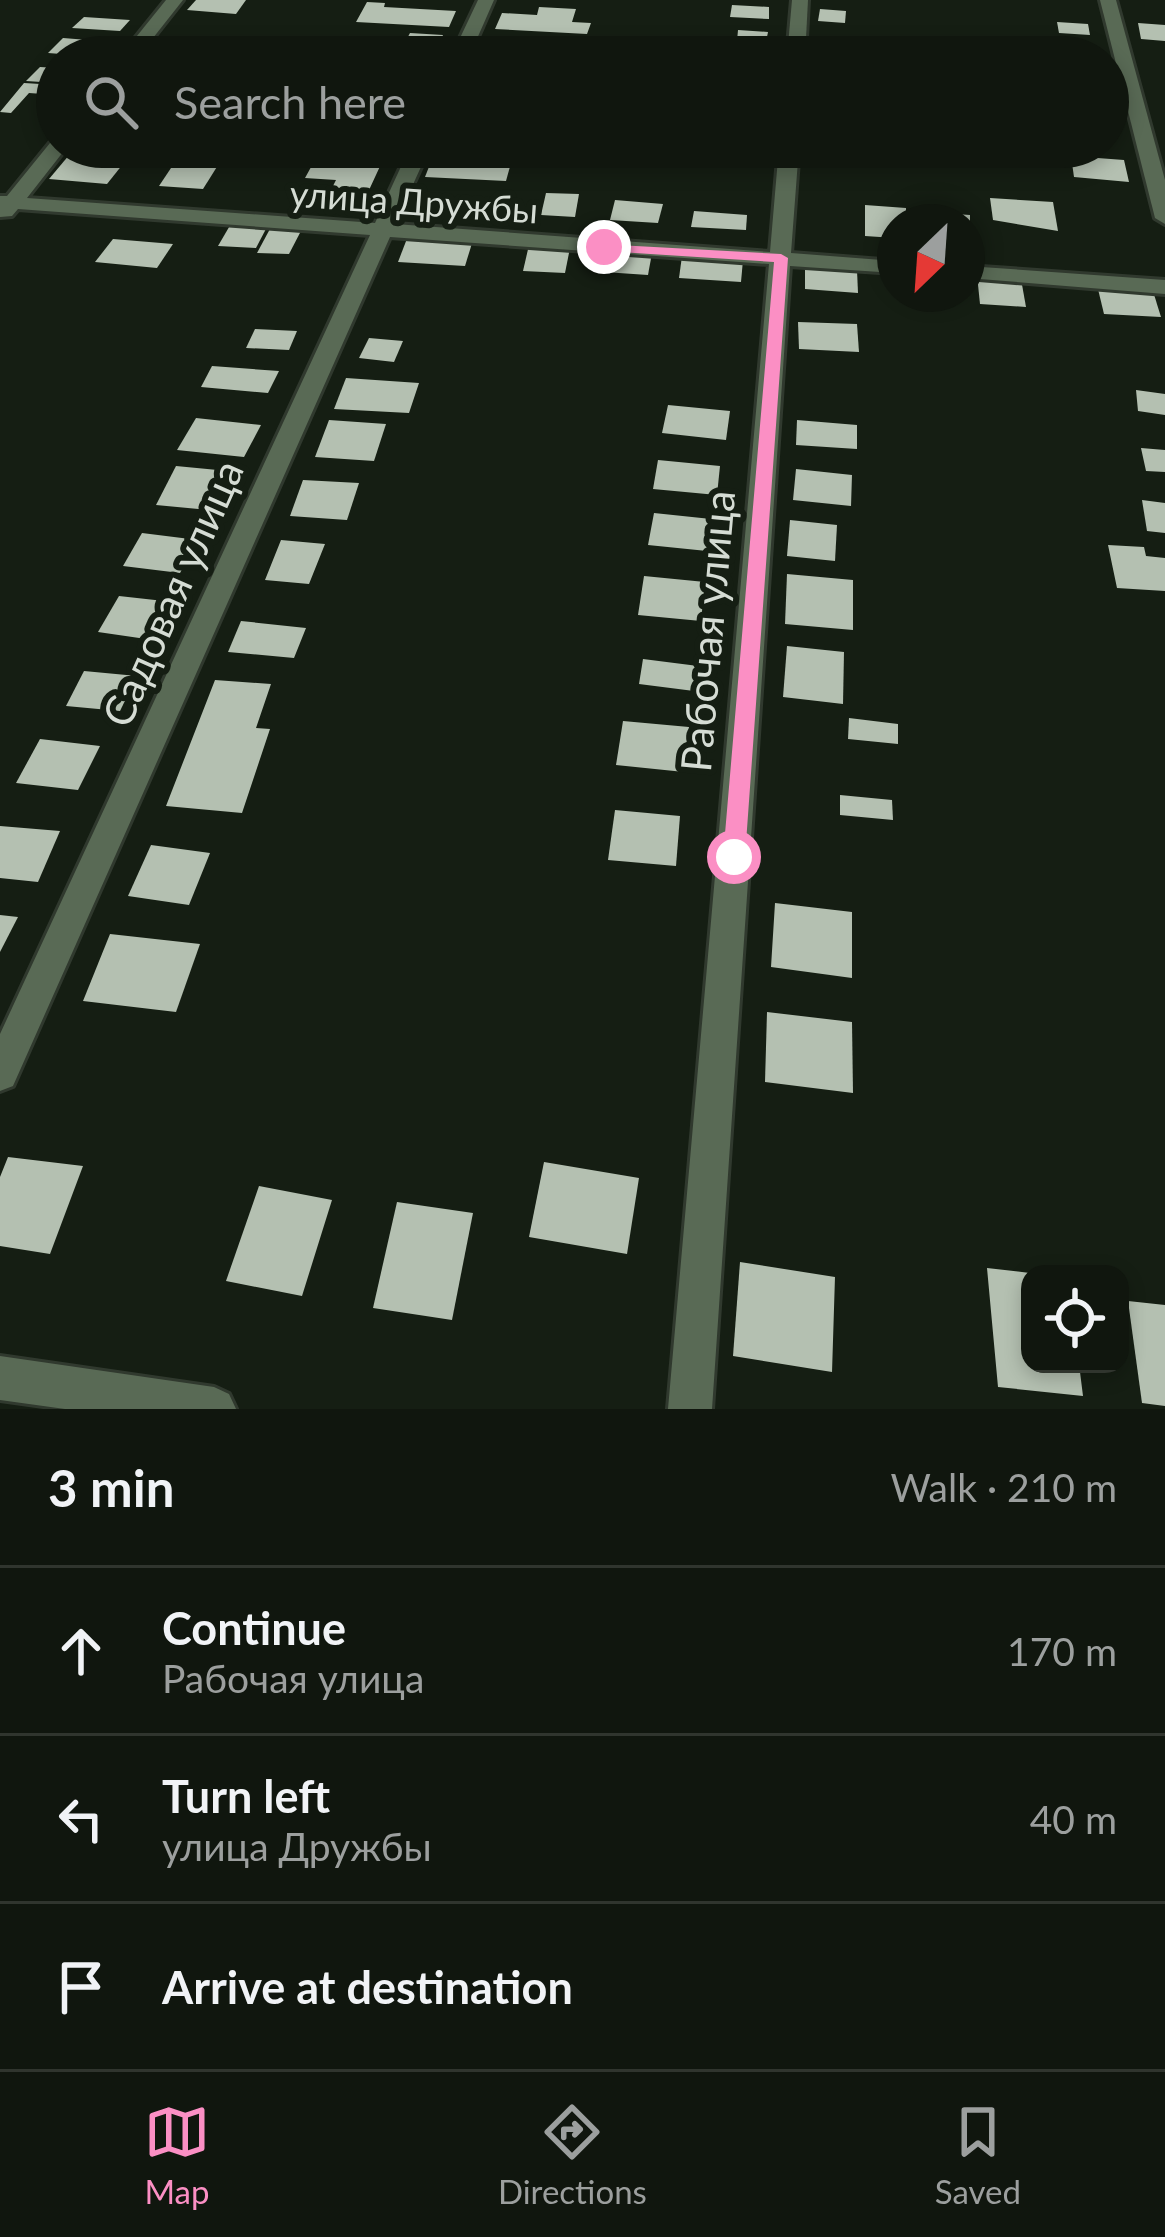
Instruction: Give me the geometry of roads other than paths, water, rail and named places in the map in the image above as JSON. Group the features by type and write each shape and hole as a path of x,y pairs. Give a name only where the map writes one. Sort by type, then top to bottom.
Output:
{"street":[{"path":"146,36 175,0"},
{"path":"470,36 486,0"},
{"path":"797,36 800,0"},
{"path":"1108,0 1117,36"},
{"path":"1129,80 1165,218"},
{"path":"4,208 39,168"},
{"name":"Садовая улица","path":"0,1074 410,168"},
{"name":"Рабочая улица","path":"690,1409 787,168"},
{"name":"улица Дружбы","path":"4,208 877,266"},
{"path":"985,273 1165,287"},
{"path":"0,1378 214,1409"}]}
